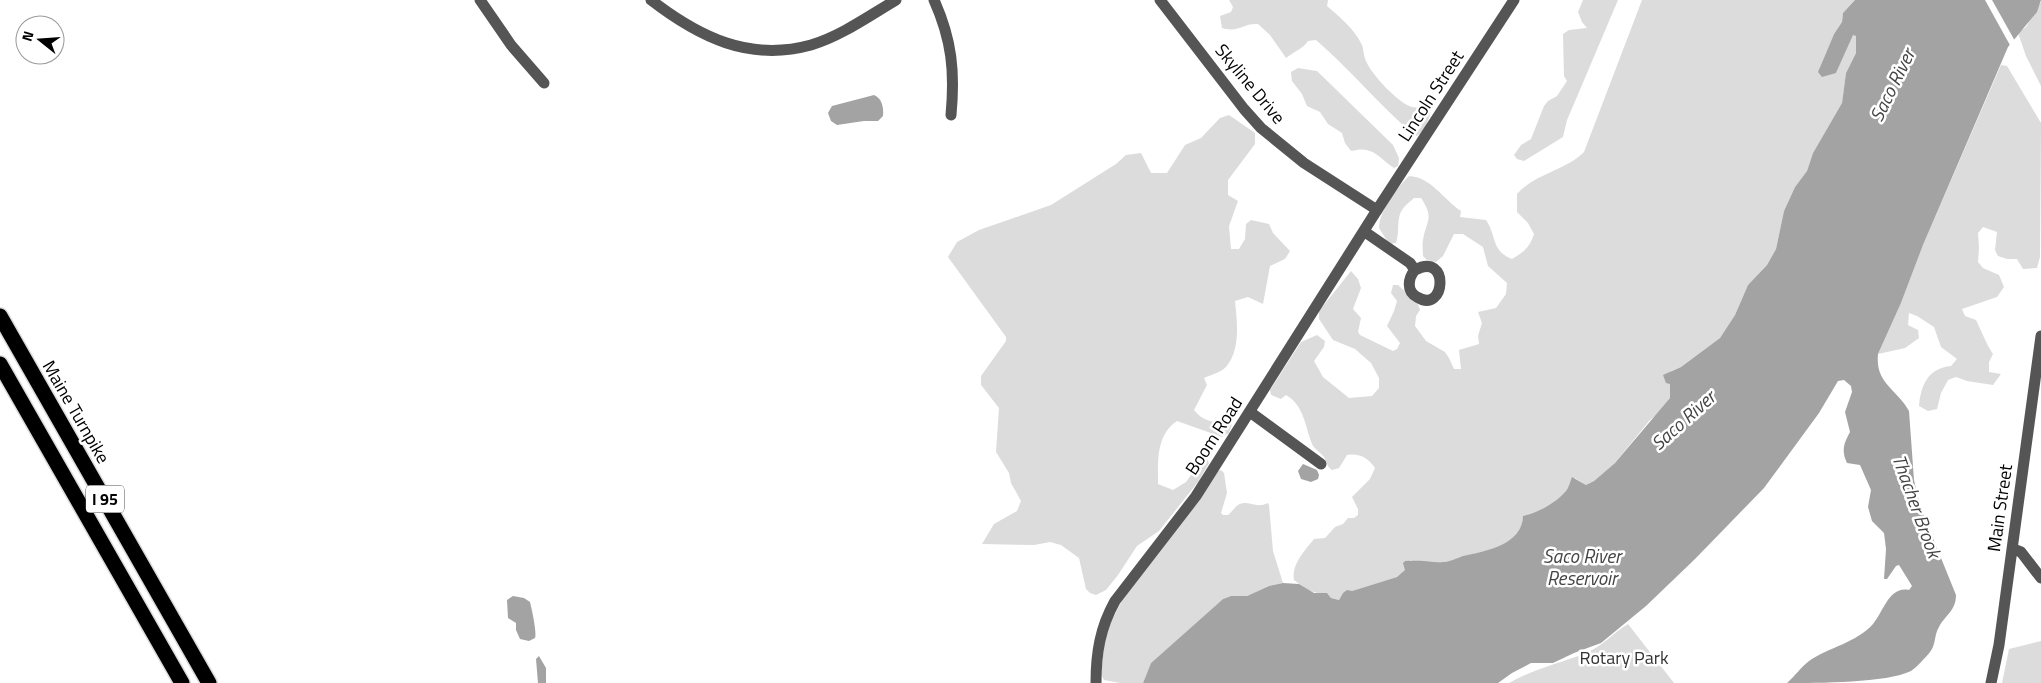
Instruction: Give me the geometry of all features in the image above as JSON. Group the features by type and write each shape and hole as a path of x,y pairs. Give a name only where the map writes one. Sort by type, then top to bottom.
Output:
{"highway":[{"name":"Maine Turnpike","path":"0,316 209,683"},
{"name":"I 95","path":"0,364 182,683"}],"street":[{"path":"480,0 511,44 544,83"},
{"path":"651,0 680,22 706,36 734,45 773,50 799,47 821,41 842,32 896,0"},
{"path":"934,0 947,34 951,55 953,72 951,115"},
{"name":"Skyline Drive","path":"1160,0 1244,109 1261,128 1304,163 1377,210"},
{"name":"Lincoln Street","path":"1377,210 1514,0"},
{"name":"Boom Road","path":"1096,683 1097,654 1100,637 1107,616 1115,601 1196,496 1365,232 1377,210"},
{"path":"1365,232 1404,258 1415,270"},
{"name":"Main Street","path":"1991,683 1999,645 2038,384 2041,336"},
{"path":"1250,412 1321,464"},
{"path":"2012,549 2021,552 2041,578"}],"green space":[{"path":"1229,0 1328,0 1327,6 1346,23 1358,38 1369,67 1379,80 1406,104 1412,107 1427,109 1430,115 1424,130 1417,136 1412,133 1316,40 1308,41 1286,58 1270,35 1258,24 1237,29 1222,28 1220,16 1231,12 1233,7"},
{"path":"1583,0 1618,0 1567,120 1563,137 1524,161 1517,159 1514,155 1521,145 1531,139 1544,106 1548,101 1557,96 1567,81 1564,76 1563,34 1569,30 1587,28 1578,12"},
{"path":"1642,0 1855,0 1843,13 1842,22 1834,34 1821,65 1836,73 1853,34 1856,36 1856,53 1846,73 1842,103 1813,153 1807,171 1795,187 1784,211 1776,249 1767,265 1748,285 1735,315 1720,338 1681,367 1671,371 1670,398 1661,411 1649,421 1615,463 1594,481 1586,485 1575,478 1558,500 1541,510 1523,517 1521,527 1510,540 1492,549 1448,562 1410,560 1406,570 1397,577 1343,593 1339,600 1331,598 1327,593 1317,593 1305,588 1294,580 1297,563 1314,539 1325,538 1335,527 1343,524 1348,518 1354,518 1358,515 1358,509 1352,497 1370,479 1375,468 1370,461 1363,457 1347,455 1339,468 1330,469 1324,457 1313,446 1304,418 1297,405 1286,395 1281,399 1271,395 1270,390 1301,342 1317,335 1325,341 1324,347 1314,361 1323,377 1349,398 1372,396 1379,388 1379,378 1371,363 1355,349 1333,340 1319,319 1319,311 1351,271 1358,279 1361,288 1353,309 1361,318 1358,332 1360,335 1393,351 1397,349 1400,343 1387,326 1397,301 1391,293 1393,285 1398,285 1418,304 1420,310 1416,316 1415,326 1426,341 1445,352 1454,369 1461,369 1459,350 1479,344 1478,336 1482,323 1478,312 1496,308 1506,294 1507,283 1488,266 1483,247 1463,234 1454,234 1443,256 1436,262 1427,260 1423,256 1423,244 1429,215 1421,198 1414,198 1403,208 1399,217 1396,243 1389,244 1379,228 1382,214 1394,193 1409,176 1417,177 1430,184 1461,211 1460,217 1486,220 1497,247 1505,256 1512,259 1523,251 1531,242 1534,234 1528,223 1517,212 1517,194 1533,181 1568,164 1584,152"},
{"path":"2041,2 2041,86 2026,56 2018,33 2026,27"},
{"path":"2001,65 2007,66 2041,123 2040,257 2037,268 2023,269 2017,259 2007,259 1998,256 1995,250 1997,232 1983,227 1978,233 1978,262 1983,268 1999,275 2004,287 1997,297 1962,309 1965,316 1976,320 1993,354 1989,362 1989,372 2001,374 1993,385 1967,381 1956,377 1948,380 1941,393 1937,409 1928,411 1919,406 1927,379 1937,370 1951,366 1957,359 1941,347 1934,327 1909,313 1908,325 1918,330 1919,338 1905,348 1878,354"},
{"path":"1298,68 1317,71 1393,145 1399,158 1398,166 1394,168 1370,151 1351,151 1345,143 1342,133 1328,124 1320,112 1307,106 1302,94 1292,81 1291,72"},
{"path":"1229,115 1255,133 1255,144 1228,180 1228,195 1238,201 1229,226 1231,249 1239,249 1245,239 1246,224 1251,220 1269,224 1273,233 1290,251 1285,259 1270,266 1263,304 1248,297 1235,301 1237,335 1231,360 1219,372 1204,378 1207,385 1194,410 1198,415 1207,420 1232,424 1229,433 1222,437 1177,421 1170,427 1165,434 1160,449 1158,484 1173,490 1186,482 1200,462 1207,459 1209,463 1198,482 1159,531 1137,546 1106,590 1096,595 1086,589 1079,558 1061,545 1050,542 1034,545 982,544 994,524 1017,511 1021,501 1011,483 1009,473 996,452 999,408 981,385 981,376 1006,341 1006,337 948,257 957,242 979,230 1051,205 1116,164 1126,155 1141,153 1151,173 1167,173 1185,145 1201,138 1220,118"},
{"path":"1221,470 1224,473 1227,493 1221,513 1223,515 1228,515 1238,505 1243,503 1264,505 1268,503 1273,551 1283,583 1269,586 1247,596 1231,596 1223,599 1151,663 1143,683 1120,683 1104,680 1101,674 1106,631 1123,599 1218,471"},
{"name":"Rotary Park","path":"1628,624 1674,683 1509,683 1547,666 1592,650"},
{"path":"2041,641 2041,683 2002,683 2009,649"}],"water":[{"name":"Saco River Reservoir","path":"1855,0 2041,0 2037,12 2008,47 1878,354 1878,364 1883,379 1909,411 1914,480 1920,506 1956,595 1952,609 1937,630 1932,649 1918,665 1911,671 1886,678 1787,683 1809,661 1859,636 1873,624 1896,592 1909,590 1912,586 1899,565 1896,566 1887,579 1884,579 1886,549 1884,533 1872,521 1868,507 1871,490 1860,465 1847,463 1844,455 1845,443 1850,432 1845,412 1852,392 1851,386 1844,380 1838,381 1819,413 1764,488 1646,606 1601,643 1553,663 1531,663 1498,683 1143,683 1151,663 1223,599 1231,596 1247,596 1269,586 1283,583 1299,584 1314,593 1327,593 1331,598 1339,600 1347,590 1352,591 1397,577 1405,570 1403,563 1405,561 1445,562 1492,549 1510,540 1516,534 1521,526 1523,516 1534,513 1557,500 1568,489 1572,477 1586,485 1594,481 1615,463 1670,398 1670,384 1666,383 1663,375 1681,367 1720,338 1735,315 1748,285 1767,265 1776,249 1784,211 1795,187 1807,171 1813,153 1842,103 1846,73 1856,53 1856,36 1853,35 1836,73 1822,77 1818,72 1834,34 1842,22 1843,13"},
{"path":"874,95 879,98 883,107 883,116 878,121 837,125 831,121 828,113 832,106"},
{"path":"1303,464 1317,470 1318,479 1311,482 1301,479 1298,471"},
{"path":"513,596 524,598 530,602 535,638 529,641 520,639 516,630 516,623 508,618 507,600"},
{"path":"539,656 546,668 546,683 538,683 536,659"}],"pier":[{"path":"1985,0 1992,0 2015,41 2011,47"}],"water label":[{"name":"Saco River","path":"1892,85"},
{"name":"Saco River","path":"1683,420"},
{"name":"Thacher Brook","path":"1917,506"}]}
